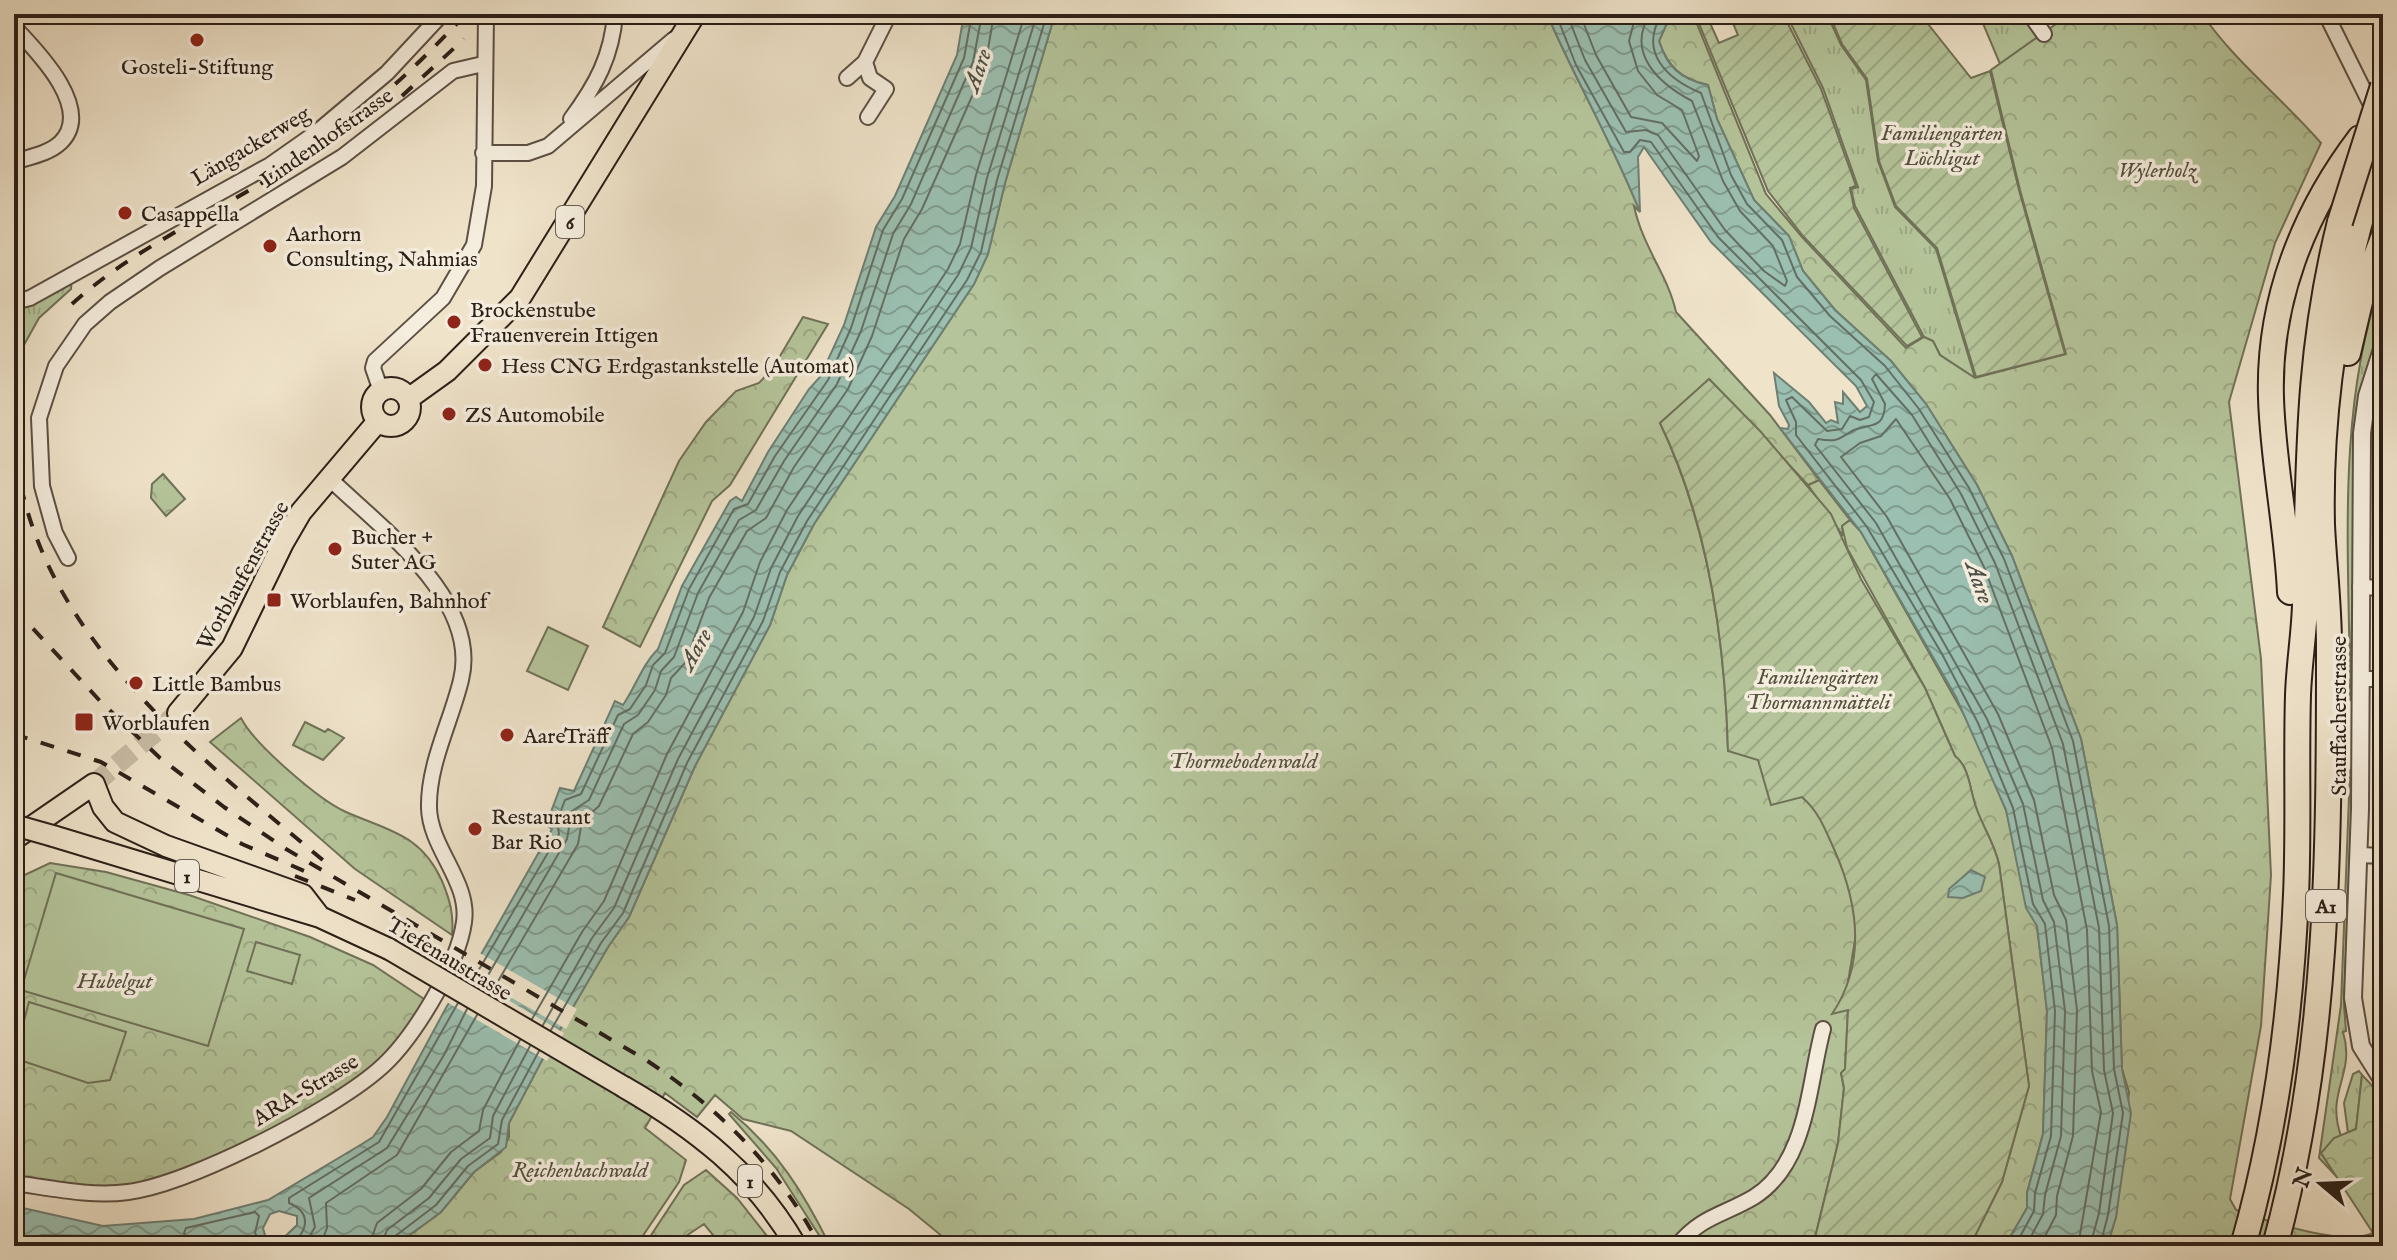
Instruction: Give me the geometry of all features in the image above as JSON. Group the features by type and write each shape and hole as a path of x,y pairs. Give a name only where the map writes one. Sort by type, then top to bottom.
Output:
{"highway":[{"name":"A1","path":"2275,1246 2311,1075 2323,969 2328,831 2329,599 2322,526 2328,387 2348,227 2383,86"},
{"path":"2298,694 2271,397 2275,331 2281,297 2303,231 2329,180 2371,141 2383,112"},
{"name":"A1","path":"2243,1246 2279,1083 2292,965 2298,694 2305,607 2311,385 2319,316 2348,227 2371,141"},
{"path":"2329,599 2347,355 2362,293 2383,238"}],"main road":[{"name":"6","path":"408,399 447,371 520,298 691,21"},
{"path":"395,389 408,399 409,409 403,421 390,426 378,421 372,407 381,391 395,389"},
{"name":"Worblaufenstrasse","path":"178,713 211,678 232,648 283,543 328,477 378,421"},
{"path":"14,839 94,784 103,807 115,822 166,846 303,895 320,917"},
{"name":"Tiefenaustrasse","path":"14,825 320,917 370,938 658,1106 707,1140 737,1167 778,1216 796,1246"}],"street":[{"path":"14,162 61,143 71,126 72,114 65,91 14,24 19,14"},
{"name":"Längackerweg","path":"14,302 30,298 72,276 294,149 361,98 442,14"},
{"path":"381,391 373,368 375,361 436,305 468,258 481,217 486,14"},
{"path":"557,139 597,85 609,53 615,14"},
{"path":"847,78 865,62 889,14"},
{"path":"2030,14 2044,34"},
{"path":"2326,14 2383,129"},
{"path":"483,153 532,153 557,139 691,21"},
{"path":"865,62 870,78 886,89 868,117"},
{"name":"Lindenhofstrasse","path":"68,558 55,533 44,496 38,459 39,418 45,391 56,366 85,324 110,302 160,268 342,157 453,71 483,64"},
{"name":"Stauffacherstrasse","path":"2383,346 2367,396 2362,433 2359,855 2354,1017 2365,1055 2383,1081"},
{"name":"ARA-Strasse","path":"14,1183 79,1192 128,1192 166,1182 253,1146 358,1086 379,1070 430,1003 451,963 465,921 464,903 436,841 429,808 435,766 462,679 463,643 456,623 421,564 328,477"},
{"path":"2360,587 2383,588"},
{"path":"2360,679 2383,679"},
{"path":"2359,855 2383,856"},
{"path":"1677,1246 1699,1222 1752,1199 1780,1176 1800,1132 1823,1029"}],"green space":[{"name":"Thormebodenwald","path":"1055,14 1547,14 1640,212 1634,206 1676,312 1770,415 1819,480 1808,485 1710,380 1660,423 1690,501 1711,583 1723,666 1728,750 1758,759 1817,810 1844,871 1855,905 1857,928 1846,994 1833,1013 1848,1009 1838,1143 1813,1246 954,1246 909,1209 791,1131 743,1119 715,1095 697,1117 665,1093 645,1128 686,1160 679,1182 636,1246 395,1246 441,1212 474,1172 501,1152 509,1137 509,1123 541,1062 629,917 695,766 770,625 787,575 814,524 974,284 988,254 1005,183"},
{"name":"Wylerholz","path":"1671,14 1693,14 1766,194 1906,348 1924,337 1933,341 1940,355 1975,378 2066,354 2020,190 1991,70 2070,14 2202,14 2229,48 2321,143 2275,243 2229,402 2261,659 2271,875 2261,1026 2230,1199 2236,1210 2305,1231 2343,1237 2373,1233 2321,1153 2334,1138 2356,1129 2362,1075 2383,1097 2383,1246 2107,1246 2116,1217 2129,1092 2122,1069 2117,925 2081,739 2012,556 1977,485 1926,404 1891,361 1835,310 1803,271 1789,236 1754,200 1717,119 1708,85 1683,75 1671,65 1663,50 1659,41"},
{"name":"Familiengärten Löchligut","path":"1695,14 1706,14 1719,43 1738,35 1729,14 1783,14 1821,89 1856,186 1850,188 1854,208 1922,337 1907,346 1803,236 1768,191"},
{"path":"1786,14 1827,14 1841,45 1866,80 1878,161 1895,207 1936,249 1975,378 1940,355 1933,341 1924,337 1855,206 1851,189 1858,187 1823,88"},
{"name":"Familiengärten Löchligut","path":"1829,14 1920,14 1971,78 1990,71 2019,190 2065,354 1976,377 1937,248 1896,206 1879,161 1867,79 1842,44"},
{"path":"1979,14 2026,14 2041,35 2000,64"},
{"path":"72,276 71,289 39,318 14,363 14,302"},
{"path":"2381,281 2384,308 2381,325 2357,409 2350,701 2348,489 2351,436 2366,332"},
{"path":"803,317 828,324 730,485 712,501 640,647 603,627 679,461 706,422 736,391 759,383 773,368"},
{"name":"Familiengärten Thormannmätteli","path":"1709,379 1761,432 1831,514 1861,579 1925,688 1955,756 1964,767 1977,810 1997,856 2029,1086 2002,1182 1970,1246 1813,1246 1838,1143 1848,1010 1832,1014 1850,974 1855,932 1853,911 1842,869 1813,809 1802,797 1771,805 1758,760 1728,751 1723,667 1711,583 1691,501 1660,423"},
{"path":"163,474 185,499 166,516 151,498 152,484"},
{"path":"1819,480 1850,520 1842,526 1843,536 1808,485"},
{"path":"1850,520 1861,532 1971,727 2006,810 2037,926 2047,1011 2043,1134 2027,1193 2027,1208 2005,1246 1970,1246 2002,1182 2029,1086 1999,864 1964,767 1955,756 1925,688 1847,548 1842,526"},
{"path":"548,627 588,646 568,690 527,671"},
{"path":"241,718 273,756 320,796 346,812 402,836 424,853 434,865 447,895 452,914 452,935 355,869 210,742"},
{"path":"305,722 344,738 323,760 293,745"},
{"path":"2350,770 2353,770 2344,1005 2346,1031 2343,1032 2346,1060 2336,1107 2341,1136 2321,1153 2336,1176 2319,1158 2341,1005"},
{"name":"Hubelgut","path":"50,863 106,872 189,895 310,937 373,965 430,1003 386,1062 253,1146 128,1192 14,1183 14,880"},
{"name":"Hubelgut","path":"56,873 244,929 208,1046 21,990"},
{"path":"256,942 300,955 292,984 247,971"},
{"path":"29,1002 126,1032 110,1080 88,1083 14,1058"},
{"path":"2359,1071 2362,1075 2356,1129 2348,1133 2344,1103 2353,1074"},
{"path":"731,1112 788,1173 830,1246 826,1246 776,1168 729,1114"},
{"path":"706,1170 737,1198 775,1246 722,1246 704,1224 671,1246 667,1243 644,1246 684,1185"}],"water":[{"name":"Aare","path":"964,14 1055,14 1005,183 988,254 974,284 814,524 787,575 770,625 695,766 629,917 541,1062 509,1123 506,1147 474,1172 441,1212 395,1246 187,1246 161,1237 42,1235 35,1237 36,1246 14,1246 14,1241 27,1239 14,1222 14,1206 103,1226 194,1219 268,1200 373,1137 552,829 546,825 560,788 574,791 615,701 623,705 658,649 682,586 730,501 736,497 742,501 768,452 820,377 844,325 876,227 895,196 957,55","holes":["279,1211 297,1216 297,1225 277,1244 266,1239 263,1228 270,1214"]},
{"name":"Aare","path":"1547,14 1671,14 1659,41 1662,50 1676,71 1690,80 1708,85 1717,119 1754,200 1789,236 1803,271 1835,310 1891,361 1926,404 1977,485 2012,556 2081,739 2117,925 2122,1069 2131,1113 2116,1217 2107,1246 2005,1246 2027,1208 2027,1193 2043,1134 2047,1011 2037,926 2026,908 2006,810 1956,697 1861,532 1780,428 1788,429 1789,425 1779,406 1774,373 1809,402 1826,423 1831,420 1838,423 1835,402 1843,404 1843,392 1860,412 1867,406 1856,386 1711,242 1644,147 1638,157 1640,212"},
{"path":"1971,870 1985,877 1981,891 1963,898 1948,897 1949,889"}],"pier":[{"path":"478,952 577,1009 566,1029 465,971"},
{"path":"464,974 564,1033 547,1061 445,1001"}],"tunnel":[{"path":"94,784 178,713"}],"railway":[{"path":"72,304 121,266 283,170 333,136 401,79 464,16"},
{"path":"402,96 464,39"},
{"path":"21,486 39,545 66,599 101,649 141,697 185,741 324,861"},
{"path":"14,608 100,701 160,758 224,807 286,849 646,1060 673,1079 722,1120 766,1165 786,1190 820,1246"},
{"path":"14,734 101,762 242,844 309,873"},
{"path":"295,876 355,900"}],"place":[{"name":"Gosteli-Stiftung","path":"197,40"},
{"name":"Casappella","path":"125,213"},
{"name":"Aarhorn Consulting, Nahmias","path":"270,246"},
{"name":"Brockenstube Frauenverein Ittigen","path":"454,322"},
{"name":"Hess CNG Erdgastankstelle (Automat)","path":"485,365"},
{"name":"ZS Automobile","path":"449,414"},
{"name":"Bucher + Suter AG","path":"335,549"},
{"name":"Worblaufen, Bahnhof","path":"274,600"},
{"name":"Little Bambus","path":"136,683"},
{"name":"Worblaufen","path":"84,722"},
{"name":"AareTräff","path":"507,735"},
{"name":"Restaurant Bar Rio","path":"475,829"}],"park label":[{"name":"Reichenbachwald","path":"580,1169"}]}
